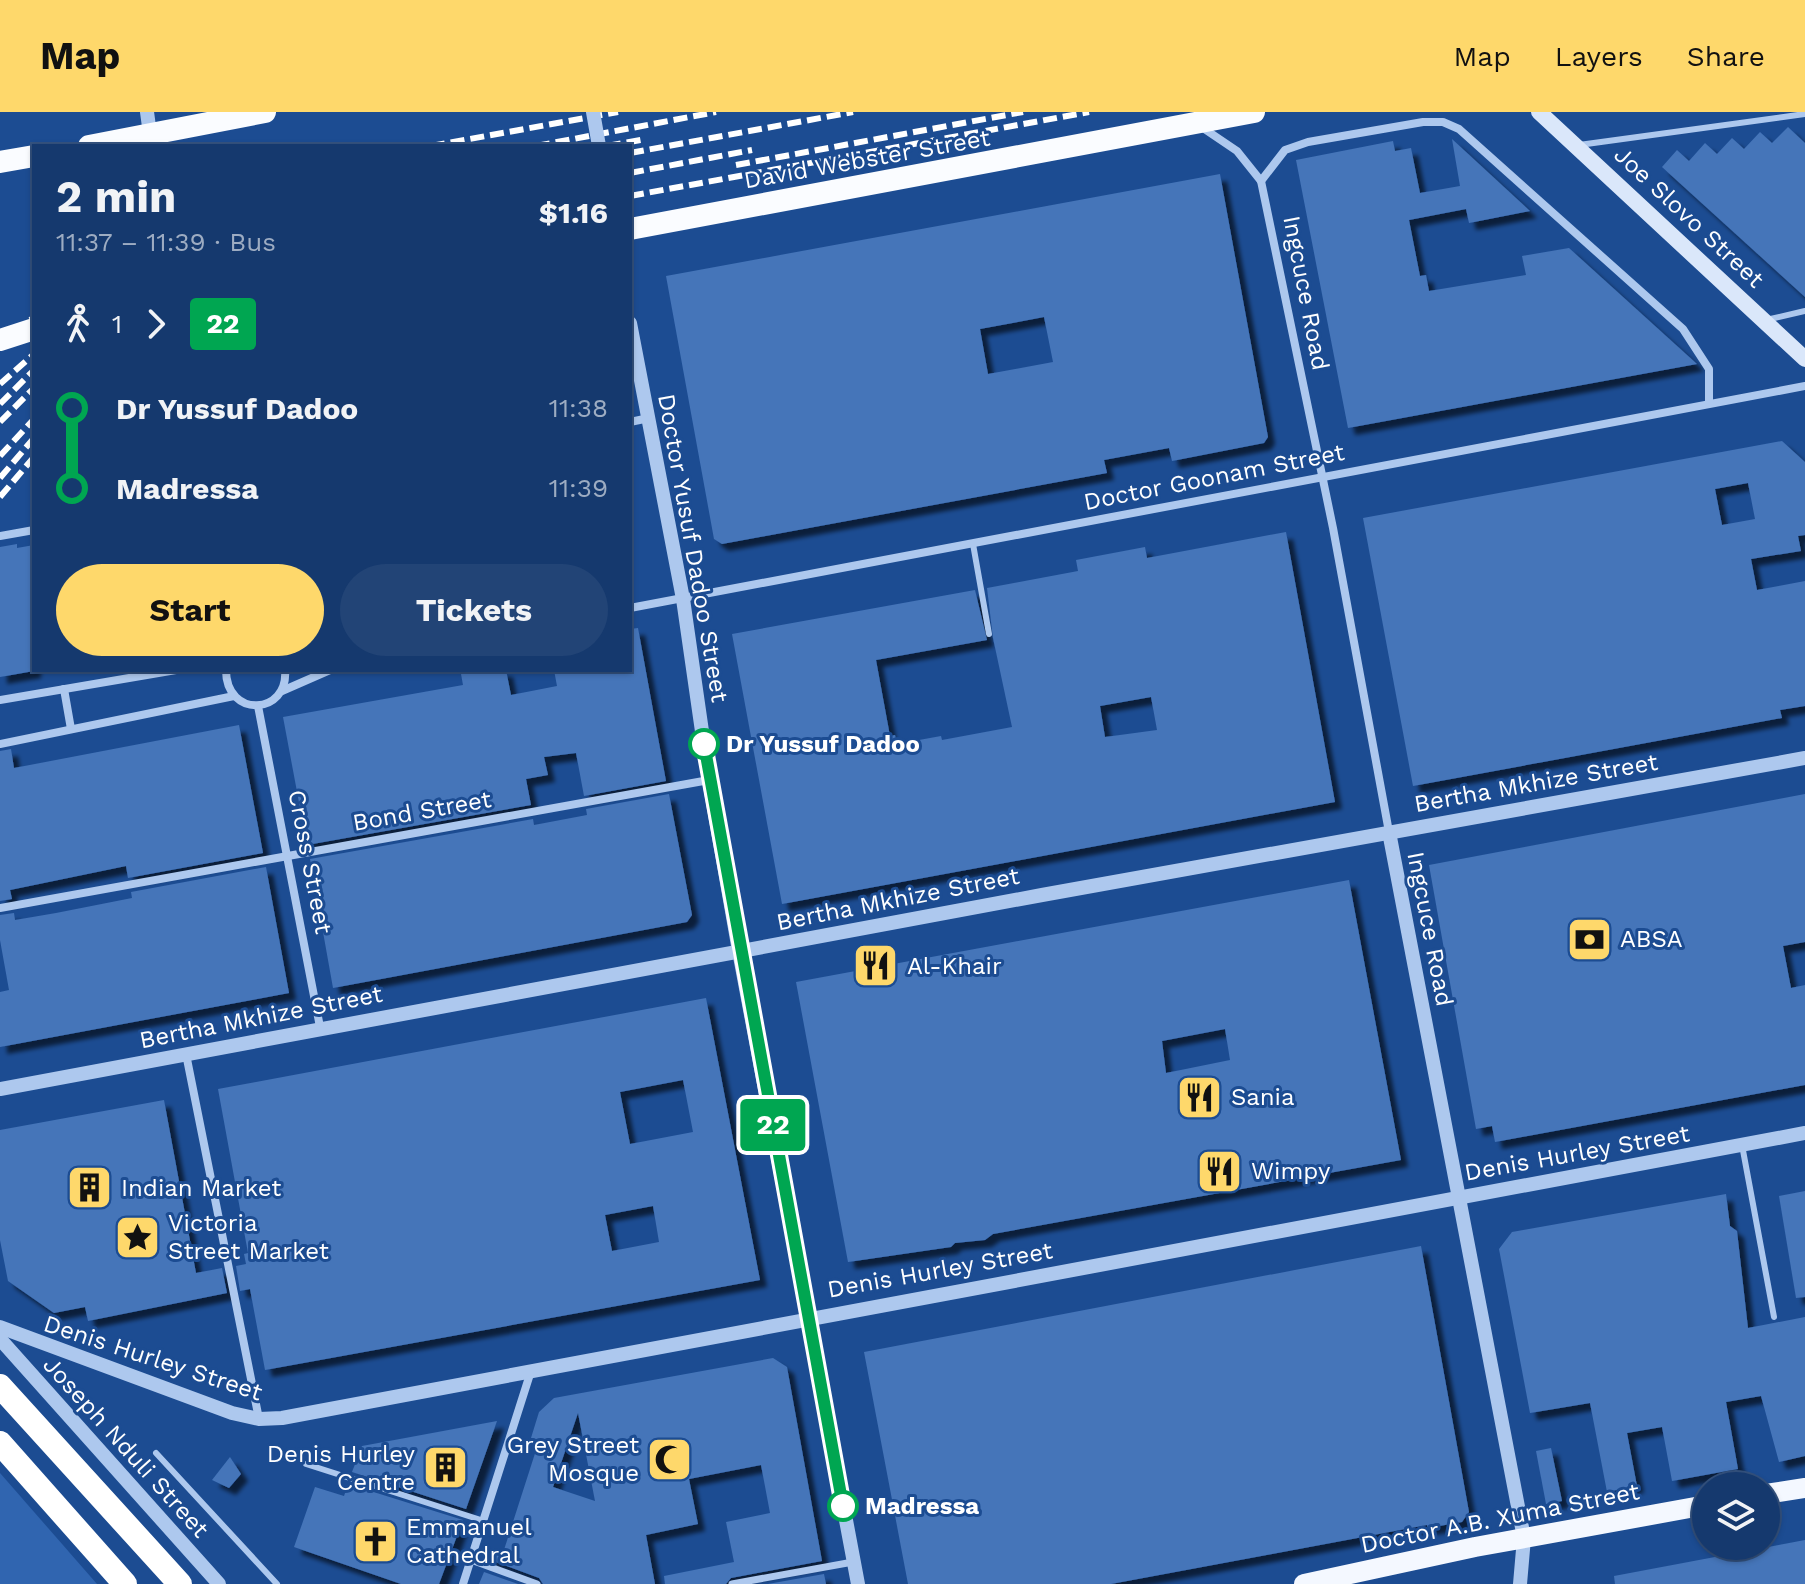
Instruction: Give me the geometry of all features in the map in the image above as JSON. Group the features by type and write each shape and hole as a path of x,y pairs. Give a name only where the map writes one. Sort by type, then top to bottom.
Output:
{"highway":[{"path":"94,144 148,123 265,112"},
{"name":"David Webster Street","path":"632,229 1254,112"},
{"path":"0,162 32,156"},
{"path":"0,340 32,330"},
{"path":"0,1386 180,1584"},
{"path":"0,1443 125,1584"}],"main road":[{"name":"Joe Slovo Street","path":"1539,112 1805,359"},
{"path":"1780,1492 1805,1488"},
{"name":"Doctor A.B. Xuma Street","path":"1304,1584 1524,1538 1692,1508"}],"street":[{"path":"593,112 599,144"},
{"path":"1261,181 1285,150 1308,142 1423,122 1443,122 1459,129 1683,329 1709,369 1709,403"},
{"name":"Ingcuce Road","path":"1196,124 1237,151 1261,181 1322,477 1524,1538 1520,1584"},
{"name":"Doctor Yusuf Dadoo Street","path":"632,333 683,599 709,780 739,951 858,1584"},
{"name":"Doctor Goonam Street","path":"632,608 1805,386"},
{"path":"632,422 649,418"},
{"path":"0,536 32,530"},
{"path":"0,700 164,672"},
{"path":"226,672 228,689 234,696 245,704 258,706 271,701 282,691 325,672"},
{"path":"282,691 285,672"},
{"path":"64,689 71,729"},
{"path":"0,744 234,696"},
{"name":"Cross Street","path":"258,706 320,1027"},
{"name":"Bertha Mkhize Street","path":"0,1089 320,1027 1805,758"},
{"name":"Bond Street","path":"0,908 709,780"},
{"path":"186,1054 259,1419"},
{"name":"Denis Hurley Street","path":"0,1327 217,1407 259,1419 282,1418 1805,1133"},
{"name":"Joseph Nduli Street","path":"0,1339 219,1584"},
{"path":"463,1584 532,1369"},
{"path":"471,1560 537,1584"},
{"path":"732,1584 853,1562"}],"lane":[{"path":"1577,146 1805,114"},
{"path":"1766,320 1805,311"},
{"path":"973,544 989,634"},
{"path":"1742,1145 1774,1317"},
{"path":"156,1453 277,1584"},
{"path":"306,1464 484,1521"}],"shaded area":[{"path":"0,1473 97,1584 0,1584"}],"building":[{"path":"1788,127 1805,143 1805,297 1662,167 1677,150 1689,161 1705,143 1717,154 1732,138 1744,149 1760,132 1772,143"},
{"path":"1452,139 1530,211 1469,223 1466,209 1409,220 1420,276 1426,275 1429,291 1526,275 1522,256 1569,248 1697,364 1348,428 1296,160 1393,141 1395,151 1411,148 1420,193 1460,186"},
{"path":"1220,174 1268,437 1264,443 1172,461 1169,448 1104,460 1107,473 722,544 714,539 666,276","holes":["1044,317 1053,362 988,374 980,329"]},
{"path":"1782,441 1805,462 1805,535 1798,536 1801,551 1751,559 1757,590 1805,581 1805,706 1780,710 1782,718 1413,786 1363,518","holes":["1748,483 1755,519 1722,525 1715,489"]},
{"path":"1286,532 1335,802 782,904 732,634 975,590 987,640 876,660 890,736 895,735 897,744 941,736 942,740 1012,727 993,638 987,588 1078,571 1076,560 1145,547 1147,558","holes":["1151,697 1157,730 1105,737 1100,706"]},
{"path":"32,545 32,671 0,677 0,547"},
{"path":"638,628 666,781 584,796 576,753 544,757 548,775 526,779 531,805 307,845 283,717 463,685 461,674 470,672 506,672 511,695 557,686 554,672 632,672 632,629"},
{"path":"239,725 263,853 128,878 126,866 10,890 12,899 0,901 0,751 11,749 14,768"},
{"path":"669,794 692,915 687,922 333,988 310,859 533,819 534,825 587,815 586,809"},
{"path":"1805,794 1805,942 1783,946 1791,988 1805,985 1805,1085 1495,1142 1492,1126 1476,1129 1429,865"},
{"path":"266,867 289,993 0,1047 0,992 9,990 0,940 0,915 14,913 15,920 56,913 132,898 131,892"},
{"path":"1349,880 1401,1160 993,1234 985,1240 955,1243 951,1247 848,1262 796,982","holes":["1225,1029 1230,1060 1166,1073 1162,1041"]},
{"path":"706,998 760,1280 265,1370 250,1289 240,1291 236,1266 246,1264 244,1254 248,1253 218,1089","holes":["683,1080 693,1132 630,1144 620,1092","653,1206 659,1242 612,1251 605,1215"]},
{"name":"Indian Market","path":"164,1100 196,1273 222,1268 227,1293 88,1321 85,1307 54,1313 8,1281 0,1240 0,1130"},
{"path":"1805,1191 1805,1297 1796,1298 1779,1196"},
{"path":"1726,1194 1730,1226 1737,1231 1748,1328 1805,1317 1805,1456 1779,1462 1761,1396 1726,1402 1738,1469 1692,1472 1692,1477 1672,1481 1662,1427 1627,1433 1637,1486 1607,1492 1590,1403 1530,1413 1499,1249 1512,1232"},
{"path":"1421,1246 1469,1512 1462,1522 1428,1528 1427,1525 1111,1584 908,1584 864,1352"},
{"path":"773,1358 787,1367 822,1561 731,1578 726,1584 665,1584 664,1576 734,1562 726,1522 770,1513 761,1465 689,1479 698,1524 646,1535 655,1584 543,1584 539,1578 488,1559 492,1548 503,1553 539,1441 531,1438 539,1412 554,1398","holes":["578,1413 595,1501 553,1487"]},
{"name":"Denis Hurley Centre","path":"497,1421 466,1509 352,1472 362,1446"},
{"path":"1551,1448 1562,1501 1546,1504 1536,1451"},
{"path":"230,1457 241,1474 229,1488 212,1480"},
{"name":"Emmanuel Cathedral","path":"348,1484 463,1520 439,1584 401,1584 294,1547 315,1487 344,1496"},
{"path":"1805,1540 1805,1584 1615,1584 1614,1576 1699,1560 1780,1560 1780,1545"},
{"path":"484,1572 518,1584 479,1584"},
{"path":"824,1574 826,1584 768,1584"}],"railway":[{"path":"442,144 618,112"},
{"path":"547,144 716,112"},
{"path":"632,153 853,112"},
{"path":"736,165 1023,112"},
{"path":"632,196 1089,112"},
{"path":"618,144 646,139"},
{"path":"632,173 752,150"},
{"path":"0,346 32,319"},
{"path":"0,384 32,356"},
{"path":"0,404 32,372"},
{"path":"0,422 32,390"},
{"path":"0,456 32,421"},
{"path":"0,478 32,440"},
{"path":"0,497 32,459"}],"bus line":[{"name":"22","path":"704,744 739,951 843,1506"}],"place":[{"name":"Dr Yussuf Dadoo","path":"704,744"},
{"name":"ABSA","path":"1589,939"},
{"name":"Al-Khair","path":"876,966"},
{"name":"Sania","path":"1200,1097"},
{"name":"Wimpy","path":"1220,1171"},
{"name":"Indian Market","path":"90,1188"},
{"name":"Victoria Street Market","path":"137,1237"},
{"name":"Grey Street Mosque","path":"670,1459"},
{"name":"Denis Hurley Centre","path":"446,1468"},
{"name":"Madressa","path":"843,1506"},
{"name":"Emmanuel Cathedral","path":"375,1541"}]}
